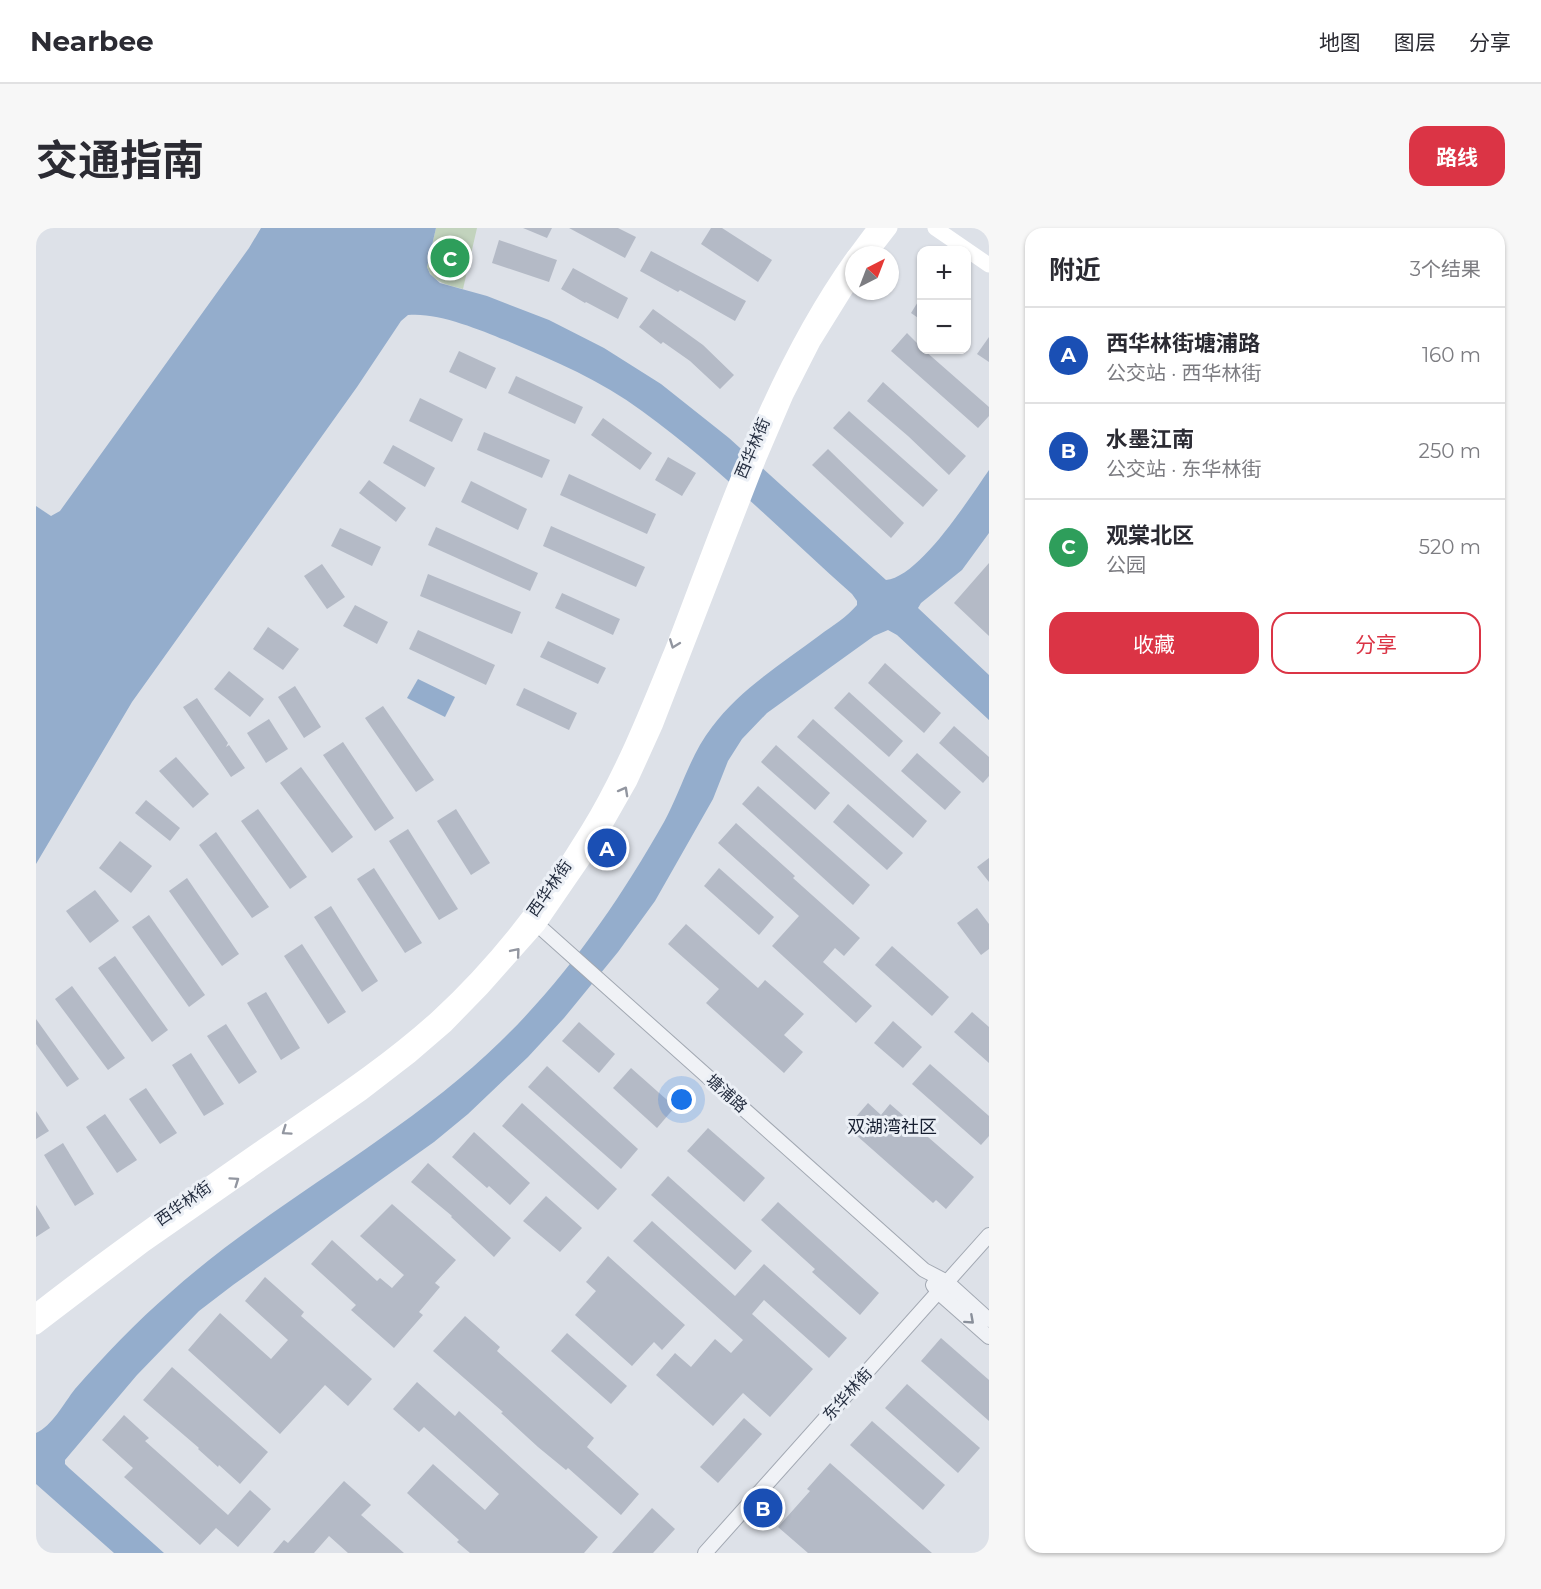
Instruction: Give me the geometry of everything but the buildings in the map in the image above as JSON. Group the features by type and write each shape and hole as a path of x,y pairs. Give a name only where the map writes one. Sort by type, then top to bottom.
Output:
{"main road":[{"name":"西华林街","path":"861,246 875,228"},
{"path":"876,246 890,228"},
{"path":"935,228 989,266"},
{"name":"西华林街","path":"36,1327 145,1244 362,1093 446,1025 482,988 533,921 620,772 646,716 755,455 777,388 804,335 845,268"},
{"name":"西华林街","path":"755,455 813,342 845,290"},
{"name":"西华林街","path":"36,1311 139,1234 353,1085 403,1047 438,1017 533,921"}],"street":[{"name":"塘浦路","path":"533,921 924,1270 989,1337"},
{"name":"东华林街","path":"705,1553 989,1235"},
{"name":"塘浦路","path":"942,1287 989,1320"}],"green space":[{"path":"436,228 477,228 463,289 437,280 427,267"}],"water":[{"path":"261,228 436,228 427,267 430,274 440,283 487,296 549,320 604,348 661,384 729,438 886,580 899,576 929,551 989,470 989,533 962,570 921,603 918,608 989,675 989,720 897,635 888,630 874,636 767,713 742,739 728,761 713,799 655,901 618,952 564,1018 528,1057 468,1114 434,1142 199,1311 137,1375 65,1460 69,1468 164,1553 114,1553 36,1484 36,1433 52,1420 75,1389 109,1351 171,1292 252,1228 422,1108 463,1076 501,1041 570,964 629,881 664,822 704,738 723,713 763,677 857,605 852,594 723,477 670,432 626,400 576,371 483,331 432,316 408,315 401,321 357,387 132,702 36,864 36,506 51,516 60,511"},
{"path":"418,679 455,697 445,717 407,698"}],"place":[{"name":"观棠北区","path":"450,258"},
{"name":"西华林街塘浦路","path":"607,848"},
{"name":"水墨江南","path":"763,1508"}],"district":[{"name":"双湖湾社区","path":"892,1127"}]}
